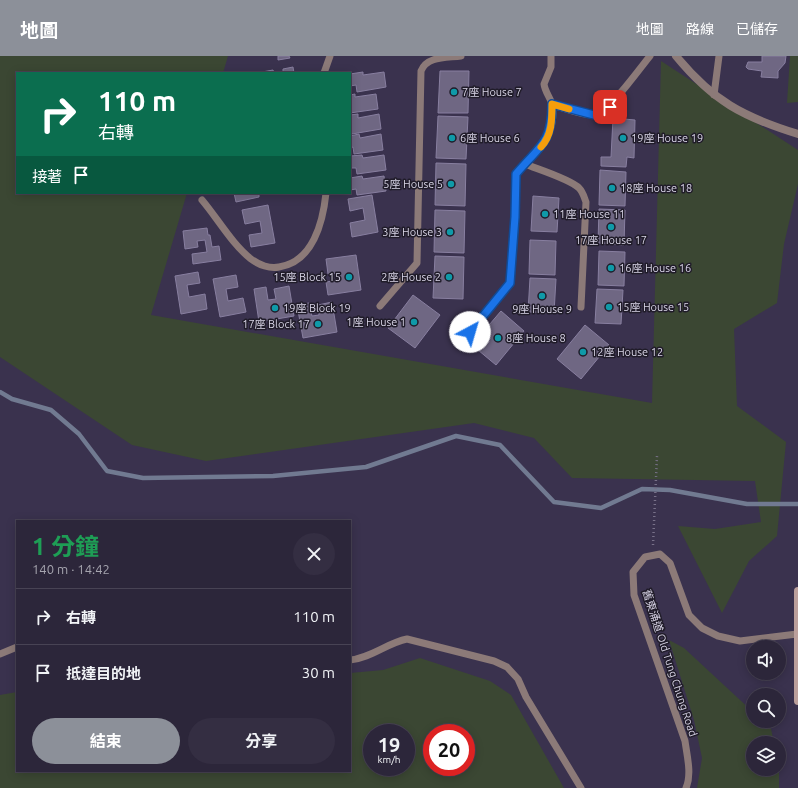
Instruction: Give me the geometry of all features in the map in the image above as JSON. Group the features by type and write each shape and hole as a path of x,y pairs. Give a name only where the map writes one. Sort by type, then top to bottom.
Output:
{"main road":[{"path":"798,591 798,701"}],"street":[{"path":"676,56 714,95 744,114 761,122 798,134"}],"lane":[{"path":"324,72 330,56"},
{"path":"380,306 416,263 421,71 425,64 431,60 461,56"},
{"path":"470,332 510,283 515,217 516,174 545,142 552,125 552,104 544,84 551,66 551,56"},
{"path":"552,104 588,115 600,115 610,107 650,56"},
{"path":"714,95 718,56"},
{"path":"524,164 573,184 581,190 584,195 586,202 581,307"},
{"path":"202,200 242,250 252,260 262,266 275,268 288,266 299,260 307,251 319,228 325,207 326,194"},
{"path":"653,555 660,554 670,563 689,615 702,628 718,636 740,641 797,634"},
{"name":"舊東涌道 Old Tung Chung Road","path":"653,555 645,557 633,572 634,595 684,741 688,760 688,783 686,788"},
{"path":"351,660 359,659 393,642 407,639 494,661 507,667 518,680 530,704 581,788"},
{"path":"0,654 16,647"}],"path":[{"path":"653,555 657,456"}],"green space":[{"path":"0,56 228,56 223,72 16,72 16,194 187,194 151,315 652,403 661,61 798,150 798,184 784,244 777,303 734,329 737,406 786,442 777,536 749,561 722,613 678,526 715,529 761,522 755,481 572,478 534,438 474,423 206,461 132,445 0,357"},
{"path":"790,56 798,56 798,102 787,103"},
{"path":"669,640 684,648 746,706 746,728 771,729 772,736 746,736 746,776 779,776 779,788 697,788 702,758 694,720"},
{"path":"420,658 490,681 511,695 564,788 0,788 0,695 16,692 16,772 351,772 351,673 383,670"}],"building":[{"path":"278,56 289,56 290,58 278,60"},
{"path":"762,56 786,56 785,63 778,71 778,78 761,77 762,71 748,69 746,67 748,62 762,62"},
{"path":"293,67 294,72 283,72 283,69"},
{"path":"273,70 274,72 262,72"},
{"name":"7座 House 7","path":"440,71 469,71 468,113 438,113"},
{"path":"363,72 363,75 384,72 386,87 357,92 356,85 351,86 351,74"},
{"path":"355,94 355,97 376,94 378,109 351,113 351,95"},
{"path":"358,114 358,118 379,114 381,129 352,134 351,115"},
{"name":"6座 House 6","path":"438,116 468,117 466,159 436,158"},
{"name":"19座 House 19","path":"613,118 635,120 634,158 627,157 626,167 601,166 601,157 611,157"},
{"path":"359,134 360,138 381,134 383,150 354,154 353,147 351,148 351,136"},
{"path":"362,155 363,158 384,155 386,170 357,174 356,168 351,168 351,156"},
{"name":"5座 House 5","path":"436,163 466,164 465,206 435,205"},
{"name":"18座 House 18","path":"600,170 626,172 625,206 599,205"},
{"path":"362,176 363,179 384,176 386,191 357,195 356,189 351,190 351,178"},
{"path":"234,194 259,194 259,197 236,202"},
{"path":"372,195 378,232 352,237 350,223 365,220 363,208 350,211 348,199"},
{"name":"11座 House 11","path":"533,196 559,198 557,232 531,231"},
{"path":"268,205 275,243 251,247 249,235 262,233 260,221 245,224 242,210"},
{"name":"17座 House 17","path":"599,209 625,210 624,245 598,243"},
{"name":"3座 House 3","path":"435,210 465,211 464,253 434,252"},
{"path":"207,228 212,247 219,246 221,260 193,264 192,254 207,252 205,240 197,241 198,247 185,249 183,231"},
{"path":"530,240 556,241 555,275 529,274"},
{"name":"16座 House 16","path":"599,251 625,252 624,286 598,285"},
{"name":"15座 Block 15","path":"356,255 361,290 328,295 326,282 339,280 338,273 328,274 326,259"},
{"name":"2座 House 2","path":"435,256 464,257 463,299 433,298"},
{"path":"198,272 200,283 187,285 189,297 205,294 207,309 181,314 175,276"},
{"path":"236,275 238,287 226,289 228,301 243,298 246,312 220,317 213,279"},
{"name":"9座 House 9","path":"530,278 556,279 554,313 528,312"},
{"name":"19座 Block 19","path":"289,286 294,316 259,322 254,289 266,287 268,300 276,299 274,289"},
{"name":"15座 House 15","path":"597,289 623,290 621,324 595,323"},
{"name":"1座 House 1","path":"413,295 440,315 415,348 388,328"},
{"name":"17座 Block 17","path":"332,302 337,332 303,338 297,305 309,303 312,316 319,315 318,305"},
{"name":"8座 House 8","path":"501,311 524,331 496,365 472,345"},
{"name":"12座 House 12","path":"585,325 609,345 581,379 557,359"}],"waterway":[{"path":"0,392 12,399 51,410 79,434 107,471 143,478 273,476 366,467 456,436 500,445 554,502 601,508 642,489 670,490 747,504 798,504"}],"slow traffic":[{"path":"541,147 545,142 552,125 552,104 569,109"}],"place":[{"name":"7座 House 7","path":"454,92"},
{"name":"6座 House 6","path":"452,138"},
{"name":"19座 House 19","path":"623,138"},
{"name":"5座 House 5","path":"451,184"},
{"name":"18座 House 18","path":"612,188"},
{"name":"11座 House 11","path":"545,214"},
{"name":"17座 House 17","path":"611,227"},
{"name":"3座 House 3","path":"450,232"},
{"name":"16座 House 16","path":"611,268"},
{"name":"15座 Block 15","path":"349,277"},
{"name":"2座 House 2","path":"449,277"},
{"name":"9座 House 9","path":"542,296"},
{"name":"15座 House 15","path":"609,307"},
{"name":"19座 Block 19","path":"275,308"},
{"name":"1座 House 1","path":"414,322"},
{"name":"17座 Block 17","path":"318,324"},
{"name":"8座 House 8","path":"498,338"},
{"name":"12座 House 12","path":"583,352"}],"route":[{"path":"470,332 510,283 515,217 516,174 545,142 552,125 552,104 588,115 600,115 610,107"}]}
